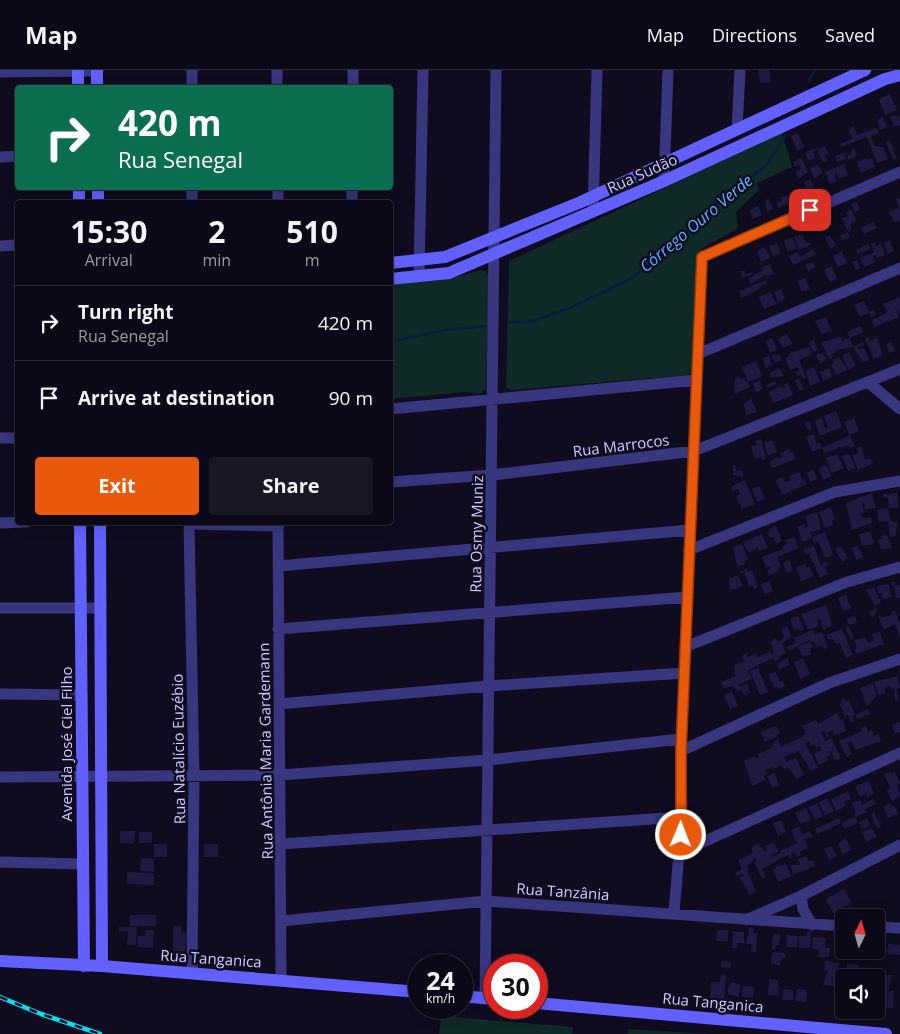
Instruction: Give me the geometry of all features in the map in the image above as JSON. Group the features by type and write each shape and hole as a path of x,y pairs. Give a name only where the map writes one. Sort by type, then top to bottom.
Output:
{"street":[{"path":"192,70 192,85"},
{"path":"277,70 277,85"},
{"path":"353,70 353,85"},
{"path":"419,276 423,70"},
{"name":"Rua Osmy Muniz","path":"488,954 486,901 496,70"},
{"path":"594,211 596,70"},
{"path":"664,182 668,70"},
{"path":"737,130 740,70"},
{"name":"Rua Sudão","path":"393,263 444,258 595,195 865,70"},
{"path":"78,71 78,85"},
{"path":"0,72 97,71 97,85"},
{"name":"Rua Sudão","path":"393,279 448,273 664,182 841,98 885,79 900,75"},
{"path":"839,82 841,98"},
{"path":"0,157 15,156"},
{"path":"674,913 681,852 681,745 702,257 900,172"},
{"path":"0,246 15,245"},
{"path":"698,354 900,268"},
{"name":"Rua Marrocos","path":"393,482 492,476 694,451 900,370"},
{"path":"393,409 697,380"},
{"path":"868,382 900,409"},
{"path":"0,438 15,438"},
{"path":"690,550 835,492 900,481"},
{"path":"0,523 15,522"},
{"name":"Avenida José Ciel Filho","path":"80,525 84,966"},
{"path":"100,525 102,966"},
{"name":"Rua Natalício Euzébio","path":"189,525 194,777 192,973"},
{"name":"Rua Antônia Maria Gardemann","path":"278,525 278,704 282,980"},
{"path":"278,566 690,530"},
{"path":"685,647 847,582 900,566"},
{"path":"278,629 688,598"},
{"path":"0,608 100,608"},
{"path":"0,777 280,775 681,745 829,683 900,659"},
{"path":"278,704 684,672"},
{"path":"0,694 82,694"},
{"path":"681,852 900,753"},
{"path":"281,844 682,817"},
{"path":"745,920 801,896 900,845"},
{"path":"0,862 83,864"},
{"path":"801,896 803,909 812,925"},
{"name":"Rua Tanzânia","path":"281,921 486,901 835,926"},
{"path":"885,927 900,928"},
{"name":"Rua Tanganica","path":"0,961 102,966 408,991"},
{"name":"Rua Tanganica","path":"548,1004 886,1034"}],"green space":[{"path":"782,133 792,167 757,183 759,190 736,212 738,228 706,246 699,253 692,372 689,375 513,390 506,388 509,261"},
{"path":"481,270 486,271 489,278 486,389 480,394 466,392 393,399 393,284 460,276"},
{"path":"441,1019 473,1019 573,1027 572,1034 439,1034"},
{"path":"628,1029 709,1034 628,1034"}],"building":[{"path":"758,70 769,70 771,82 760,83"},
{"path":"890,94 897,110 885,115 879,99"},
{"path":"896,115 900,119 900,125 894,127 890,117"},
{"path":"883,117 887,127 880,130 877,120"},
{"path":"853,126 857,135 877,128 879,133 871,136 874,146 883,147 888,159 877,163 867,137 841,147 840,144 852,139 849,130"},
{"path":"797,133 805,147 797,151 791,136"},
{"path":"890,140 897,159 893,160 886,142"},
{"path":"825,146 829,154 825,155 828,161 823,163 817,150 813,152 815,158 808,161 805,152"},
{"path":"854,148 857,156 849,160 847,156 852,154 851,150"},
{"path":"844,153 846,159 837,162 835,156"},
{"path":"802,158 808,172 798,179 795,172 801,169 799,165 795,167 793,162"},
{"path":"867,158 868,160 872,158 875,167 861,173 857,162"},
{"path":"818,164 822,173 814,179 810,168"},
{"path":"844,164 848,175 839,179 836,173 834,174 837,181 830,184 825,172"},
{"path":"811,179 815,190 808,193 804,182"},
{"path":"799,191 801,197 793,200 790,194"},
{"path":"787,195 790,203 779,208 777,203 782,201 780,197"},
{"path":"900,198 900,220 894,223 889,212 899,208 896,199"},
{"path":"769,199 773,209 767,212 765,200"},
{"path":"857,202 860,210 855,212 851,204"},
{"path":"758,206 762,215 752,219 750,210"},
{"path":"851,209 856,221 850,225 852,230 848,232 842,218 848,216 846,212"},
{"path":"874,222 877,228 864,234 861,227"},
{"path":"848,232 850,237 842,240 840,236"},
{"path":"802,234 806,243 810,242 811,245 799,250 794,237"},
{"path":"830,235 836,246 830,249 825,237"},
{"path":"792,237 797,248 788,252 784,241"},
{"path":"890,240 894,251 888,254 884,243"},
{"path":"777,243 781,253 773,256 769,246"},
{"path":"875,243 876,246 881,244 885,255 877,258 875,255 873,256 875,262 864,267 860,258 874,252 871,244"},
{"path":"868,244 870,249 858,254 856,250"},
{"path":"765,247 770,258 761,262 757,251"},
{"path":"813,250 816,255 793,265 789,256 798,252 800,256"},
{"path":"842,251 847,263 838,267 833,256"},
{"path":"857,260 860,268 856,270 852,262"},
{"path":"813,262 815,267 808,271 805,265"},
{"path":"770,264 774,274 768,276 767,274 750,284 748,279 762,271 761,268"},
{"path":"832,266 837,279 830,282 824,270"},
{"path":"740,271 745,271 745,274 752,272 752,275 742,278"},
{"path":"805,278 810,289 802,292 797,281"},
{"path":"766,280 767,284 741,298 739,291"},
{"path":"781,289 785,299 778,302 774,292"},
{"path":"771,292 776,304 764,309 759,297"},
{"path":"900,297 900,315 894,306 899,317 875,327 872,320 887,313 883,304"},
{"path":"864,301 869,312 874,310 876,315 871,317 869,313 860,317 854,305"},
{"path":"826,317 832,331 822,334 815,321"},
{"path":"860,326 863,332 850,338 847,332"},
{"path":"787,334 792,344 783,348 778,339"},
{"path":"841,337 842,341 850,338 853,347 835,350 836,352 831,355 832,358 829,359 821,342"},
{"path":"869,337 870,341 877,338 883,355 874,359 865,339"},
{"path":"772,338 777,350 770,353 766,341"},
{"path":"814,340 818,350 813,352 809,342"},
{"path":"863,342 864,345 857,347 859,350 864,348 869,360 863,362 853,347"},
{"path":"891,342 895,350 889,353 886,344"},
{"path":"809,347 812,354 799,360 806,378 803,379 801,375 797,376 798,367 790,370 785,358 789,356 788,354"},
{"path":"849,352 856,366 848,369 842,355"},
{"path":"822,353 827,359 820,364 816,355"},
{"path":"780,355 782,360 775,363 772,356"},
{"path":"769,356 772,365 765,369 763,358"},
{"path":"839,357 848,370 836,375 831,364 834,363 833,360"},
{"path":"756,361 762,376 748,382 742,367"},
{"path":"814,367 820,382 810,386 806,371"},
{"path":"779,368 784,376 771,378 769,373"},
{"path":"829,368 832,377 823,381 820,372"},
{"path":"739,376 740,380 744,378 750,387 734,394 735,379"},
{"path":"799,378 804,389 799,391 795,380"},
{"path":"760,381 763,389 756,392 753,383"},
{"path":"775,381 777,384 767,388 766,385"},
{"path":"788,383 793,395 773,403 769,392 781,386 782,388 785,387 784,384"},
{"path":"751,398 757,412 746,415 744,404"},
{"path":"836,411 842,427 820,436 815,421 821,418 825,428 828,427 824,416"},
{"path":"854,418 859,431 849,435 844,422"},
{"path":"809,421 812,429 808,431 805,423"},
{"path":"813,434 817,444 820,442 822,448 812,452 806,437"},
{"path":"850,435 855,446 850,448 848,445 841,448 840,446 837,449 824,453 822,448"},
{"path":"761,439 766,459 762,460 761,457 755,459 751,447 757,445 755,441"},
{"path":"772,440 777,452 768,455 764,443"},
{"path":"861,446 865,460 870,458 873,464 858,470 852,455 858,453 857,448"},
{"path":"789,450 790,453 793,451 796,459 772,468 769,462 777,457 778,459 782,457 780,453"},
{"path":"837,454 844,468 832,473 826,458"},
{"path":"850,455 855,468 848,471 842,456"},
{"path":"824,464 825,467 827,466 831,476 823,480 819,469"},
{"path":"733,465 736,465 736,470 743,471 743,477 733,475"},
{"path":"813,469 817,479 810,482 807,473"},
{"path":"799,472 803,481 805,480 807,484 782,495 776,480 783,477 785,482 791,480 789,476"},
{"path":"745,480 755,504 742,509 736,496 740,494 738,489 731,491 732,486"},
{"path":"760,486 765,499 757,502 752,489"},
{"path":"872,493 876,508 865,509 864,503 862,504 864,513 860,514 862,518 871,517 872,523 852,530 846,503"},
{"path":"897,493 898,508 889,508 888,498 884,498 883,494"},
{"path":"831,507 835,518 832,521 833,525 825,528 819,512"},
{"path":"888,508 891,521 897,523 896,536 890,537 888,521 879,522 877,510"},
{"path":"817,512 821,530 810,532 812,538 803,542 797,527 804,524 805,527 808,526 805,516"},
{"path":"776,526 782,541 776,544 773,537 769,538 768,533 770,532 769,529"},
{"path":"871,531 874,544 862,546 859,534"},
{"path":"825,532 833,555 825,558 818,541 814,543 812,537"},
{"path":"762,534 768,548 759,551 758,547 749,553 743,542"},
{"path":"887,535 892,548 881,549 878,540 882,539 880,536"},
{"path":"794,537 799,548 777,557 781,567 777,569 778,572 769,575 767,570 770,569 769,567 766,568 762,557 783,549 782,547 787,544 786,540"},
{"path":"742,544 748,559 744,561 745,564 739,566 736,562 733,547"},
{"path":"814,546 821,566 826,560 828,565 825,566 828,574 820,578 809,553 805,554 804,549"},
{"path":"841,546 848,558 842,562 835,549"},
{"path":"858,546 863,557 856,560 852,548"},
{"path":"789,560 793,571 787,573 783,563"},
{"path":"805,563 807,568 810,567 814,576 801,581 796,567"},
{"path":"747,569 748,572 752,570 758,587 754,589 752,585 749,586 744,572 740,574 740,572"},
{"path":"738,575 743,586 733,590 730,588 729,579"},
{"path":"769,581 773,591 765,594 761,584"},
{"path":"891,582 895,582 895,586 900,585 900,598 896,598 894,586 892,586"},
{"path":"889,584 891,597 883,599 882,593 878,593 877,586"},
{"path":"874,587 881,603 875,606 866,590"},
{"path":"846,595 851,608 843,611 838,598"},
{"path":"826,605 832,626 823,630 820,619 817,620 819,626 808,630 801,614"},
{"path":"876,608 877,612 872,618 869,611"},
{"path":"895,610 900,624 900,639 895,624 884,630 878,616 880,615 881,618 892,615 891,612"},
{"path":"798,616 804,630 800,631 799,628 794,630 790,619"},
{"path":"855,616 857,622 849,625 847,619"},
{"path":"787,626 791,637 782,643 786,653 779,656 780,659 775,662 773,658 748,670 752,679 739,684 740,687 747,684 750,692 747,693 748,696 743,694 741,690 737,692 734,686 724,688 721,682 735,676 734,665 744,661 742,656 747,653 748,657 756,653 757,657 770,652 772,655 774,654 771,641 776,639 777,642 781,640 784,637 781,629"},
{"path":"849,626 854,639 851,640 845,628"},
{"path":"842,629 853,655 846,658 840,643 836,644 834,640 828,639 826,635"},
{"path":"813,630 815,634 822,632 828,647 824,649 822,645 817,647 814,641 810,642 810,640 789,651 787,647 796,643 794,638"},
{"path":"880,632 884,644 856,654 854,649 857,648 854,640 865,637 868,643 874,640 872,634"},
{"path":"810,642 813,647 810,648 811,655 802,656 798,647"},
{"path":"788,657 789,665 779,670 777,664"},
{"path":"803,658 810,674 800,679 794,662"},
{"path":"758,668 768,692 760,695 750,671"},
{"path":"776,672 780,682 783,680 785,686 778,689 777,687 774,688 768,674"},
{"path":"897,676 900,688 896,689 899,700 895,701 894,688 891,689 890,686 884,688 886,693 879,695 874,682"},
{"path":"872,683 877,695 867,706 860,688"},
{"path":"732,691 738,706 730,709 724,696"},
{"path":"844,698 846,701 849,700 855,715 852,716 854,721 851,722 848,715 845,717 840,704"},
{"path":"868,709 870,714 857,719 856,715"},
{"path":"837,713 840,720 843,719 846,731 835,735 833,730 827,733 829,736 827,737 824,731 821,732 825,741 832,738 841,759 835,760 831,751 829,751 831,755 826,757 828,761 819,765 814,754 822,750 820,746 816,747 814,744 811,746 809,741 805,743 818,768 811,771 799,751 784,757 786,762 796,758 804,775 797,779 788,767 784,769 782,765 773,769 772,767 765,770 767,774 764,776 766,780 752,786 744,761 755,756 756,759 759,757 758,754 773,747 772,744 778,738 781,746 794,741 806,734 802,726 816,720 818,724"},
{"path":"900,722 900,732 895,734 892,725"},
{"path":"776,726 780,733 776,735 777,737 765,742 761,732"},
{"path":"866,726 868,732 872,730 874,736 878,734 881,741 855,750 851,741 847,742 852,754 847,757 839,741 862,731 861,728"},
{"path":"891,771 892,773 895,772 900,783 895,786 898,786 900,796 892,801 887,790 891,789 884,774"},
{"path":"775,773 779,785 772,788 767,776"},
{"path":"869,781 874,794 867,798 866,794 860,797 855,786"},
{"path":"848,791 851,799 844,802 846,806 836,811 831,799"},
{"path":"827,798 834,811 825,815 819,802"},
{"path":"874,799 876,804 865,809 867,812 855,817 854,814 856,813 852,803 860,800 862,805"},
{"path":"817,803 823,816 816,820 808,807"},
{"path":"890,803 892,807 894,805 898,814 888,818 883,807"},
{"path":"806,808 811,820 800,824 795,813"},
{"path":"874,812 881,827 877,829 871,814"},
{"path":"855,817 858,823 844,829 841,823"},
{"path":"839,818 841,823 817,834 815,829"},
{"path":"867,818 870,826 862,829 859,822"},
{"path":"781,820 786,832 778,836 773,823"},
{"path":"799,827 802,835 810,831 813,836 804,839 808,848 800,852 801,855 797,857 795,852 791,854 792,858 790,859 788,855 762,869 766,877 762,879 754,862 757,860 756,858 751,861 752,863 747,866 749,870 747,871 756,891 749,895 740,877 744,875 743,873 737,876 735,873 742,869 738,860 753,853 751,849 754,845 759,844 765,852 767,851 765,846 773,842 779,851 771,855 772,857 781,853 780,851 797,843 791,830"},
{"path":"872,828 877,837 866,842 862,832"},
{"path":"120,831 135,831 134,844 120,843"},
{"path":"139,832 152,832 152,843 139,843"},
{"path":"846,838 851,850 843,854 838,844"},
{"path":"154,844 167,844 167,857 154,857"},
{"path":"204,844 218,844 218,857 204,857"},
{"path":"832,846 837,856 829,860 824,849"},
{"path":"806,856 809,861 813,860 816,866 793,875 791,865 800,865 798,859"},
{"path":"141,858 154,859 154,872 140,871"},
{"path":"780,864 781,866 786,864 791,876 778,882 773,870"},
{"path":"127,872 154,873 154,885 127,884"},
{"path":"844,889 852,903 841,909 835,909 833,913 826,899"},
{"path":"130,915 156,915 156,926 130,926"},
{"path":"173,926 181,926 181,932 187,933 185,952 173,951"},
{"path":"119,927 137,927 136,945 127,945 128,932 119,931"},
{"path":"749,928 754,928 753,933 757,933 756,952 751,952 752,944 746,944"},
{"path":"147,930 154,930 153,948 137,947 138,936 144,936"},
{"path":"717,930 728,930 728,941 716,941"},
{"path":"733,931 744,932 744,943 737,943 737,948 732,948"},
{"path":"807,932 811,932 810,948 799,948 799,936 807,936"},
{"path":"773,934 780,934 779,945 776,945 775,950 772,949"},
{"path":"787,935 798,936 797,947 786,947"},
{"path":"813,937 826,938 825,948 830,948 829,957 818,957 819,950 812,949"},
{"path":"888,944 900,945 900,955 887,954"},
{"path":"772,952 785,953 785,959 782,958 779,966 771,963"},
{"path":"722,961 731,962 730,968 721,967"},
{"path":"825,961 839,963 838,969 835,969 834,986 823,985 828,970 825,970"},
{"path":"847,964 859,965 859,969 847,969"},
{"path":"721,974 726,975 724,999 710,998 711,982 720,982"},
{"path":"885,975 892,975 888,991 894,991 893,1008 885,1008"},
{"path":"769,979 778,980 779,996 768,995"},
{"path":"732,982 740,985 739,997 728,994 728,988"},
{"path":"743,986 754,987 753,997 742,997"},
{"path":"783,989 793,990 793,1000 782,1000"},
{"path":"797,989 807,990 806,1002 796,1001"}],"waterway":[{"name":"Córrego Ouro Verde","path":"809,80 815,70"},
{"name":"Córrego Ouro Verde","path":"509,323 533,321 570,308 632,278 666,252 716,204 767,164 786,135"},
{"name":"Córrego Ouro Verde","path":"393,341 445,330 486,326"}],"railway":[{"path":"0,997 41,1014 100,1034"}],"route":[{"path":"681,835 681,751 702,257 810,210"}]}
